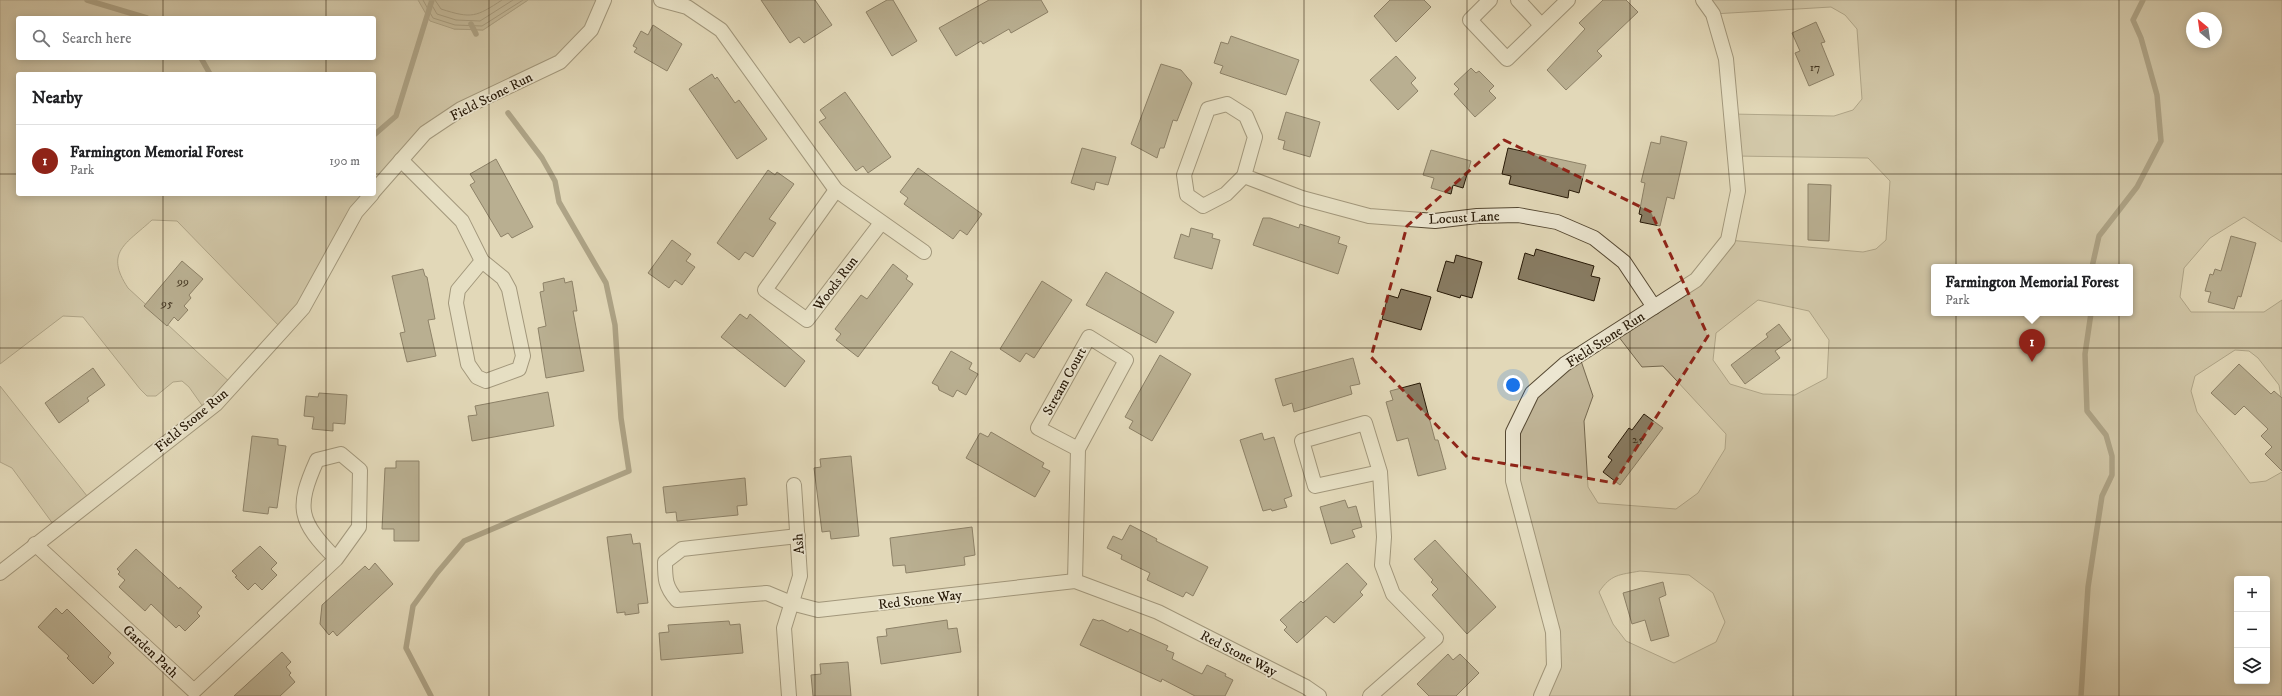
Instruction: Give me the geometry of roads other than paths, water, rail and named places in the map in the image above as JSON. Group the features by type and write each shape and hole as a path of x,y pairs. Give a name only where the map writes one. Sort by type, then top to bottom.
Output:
{"street":[{"name":"Field Stone Run","path":"376,189 425,133 461,109 560,62 591,30 604,0"},
{"path":"661,0 687,7 721,30 836,190 924,252"},
{"path":"1490,0 1470,20 1507,59 1568,0"},
{"path":"1518,0 1541,25"},
{"name":"Field Stone Run","path":"1540,696 1554,666 1554,632 1513,481 1513,432 1532,394 1565,364 1696,280 1728,240 1738,191 1726,59 1712,14 1703,0"},
{"path":"1227,104 1246,116 1255,138 1244,176 1226,194 1203,206 1187,195 1184,175 1208,109 1227,104"},
{"path":"400,160 462,221 482,261 503,278 509,289 523,356 519,368 486,381 477,377 468,364 456,303 458,290 482,261"},
{"name":"Locust Lane","path":"1244,176 1302,198 1369,216 1435,221 1477,216 1518,215 1557,222 1594,238 1624,262 1654,307"},
{"name":"Woods Run","path":"836,190 765,290 807,320 881,223"},
{"name":"Field Stone Run","path":"0,573 216,404 303,308 356,212 370,196"},
{"name":"Stream Court","path":"1076,581 1078,449 1126,360 1089,337 1038,428 1078,449"},
{"path":"1370,696 1436,638 1393,594 1382,565 1384,537 1380,472 1365,423 1302,441 1315,486 1380,472"},
{"name":"Garden Path","path":"36,544 194,691 336,559 359,527 360,470 341,454 317,460 307,483 303,513 314,536 336,559"},
{"name":"Ash","path":"789,696 784,628 800,576 794,485"},
{"name":"Red Stone Way","path":"798,536 682,549 665,562 664,581 670,592 677,600 767,593 791,603 818,610 1076,581 1158,612 1306,687 1319,696"}],"water":[{"path":"418,0 528,0 483,30 454,29 430,21"}],"waterway":[{"path":"87,0 140,16"},
{"path":"376,133 396,116 432,0"},
{"path":"2093,264 2099,236 2137,187 2161,141 2157,95 2141,38 2133,20 2143,0"},
{"path":"471,24 476,34"},
{"path":"202,60 209,72"},
{"path":"431,696 406,648 413,606 437,573 464,541 629,471 621,418 615,325 606,283 559,202 555,181 542,158 508,113"},
{"path":"2081,696 2088,587 2102,496 2112,475 2112,456 2106,435 2087,411 2085,354 2091,316"}],"place":[{"name":"Farmington Memorial Forest","path":"2032,362"}]}
